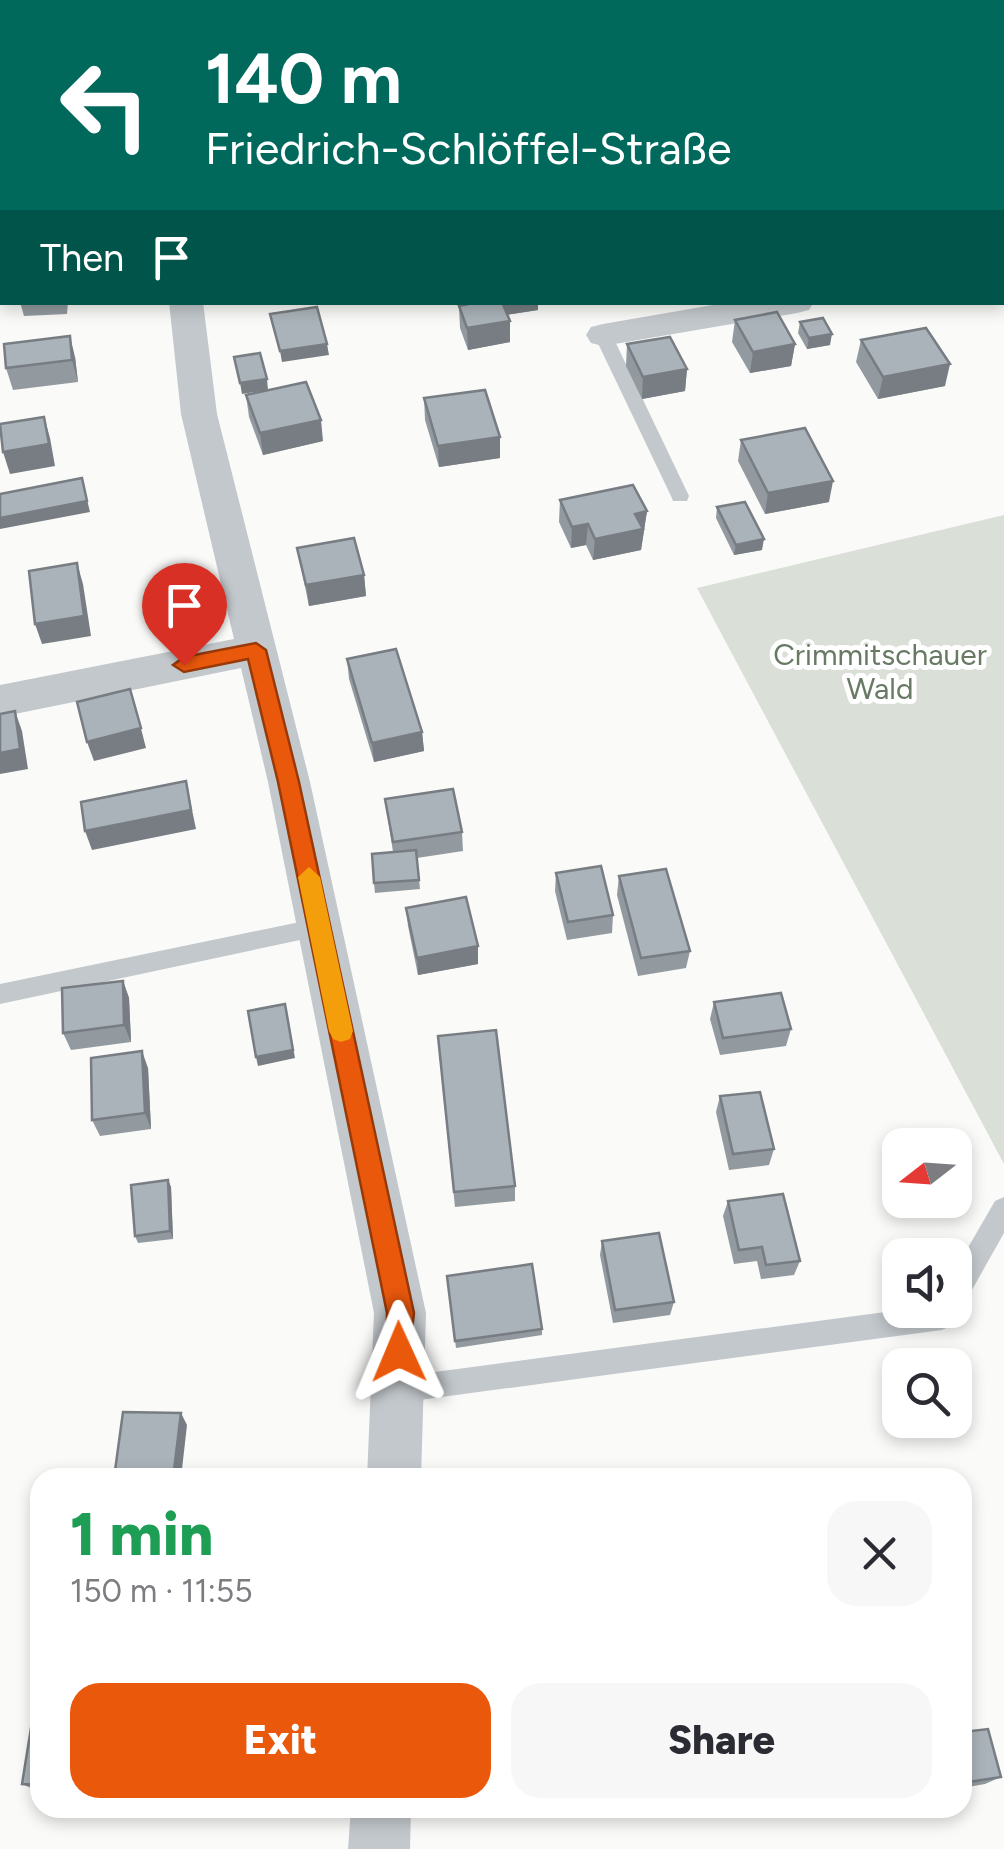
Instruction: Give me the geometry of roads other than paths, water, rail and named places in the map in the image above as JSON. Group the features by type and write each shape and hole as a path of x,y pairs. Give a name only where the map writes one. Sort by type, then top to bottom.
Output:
{"street":[{"path":"186,305 199,414 319,927 400,1313 394,1468"},
{"path":"604,336 780,305"},
{"path":"0,701 256,650"},
{"path":"379,1849 381,1818"}],"lane":[{"path":"604,336 680,496"},
{"path":"0,994 319,927"},
{"path":"972,1265 1004,1209"},
{"path":"398,1390 882,1325"}],"park label":[{"name":"Crimmitschauer Wald","path":"880,671"}]}
